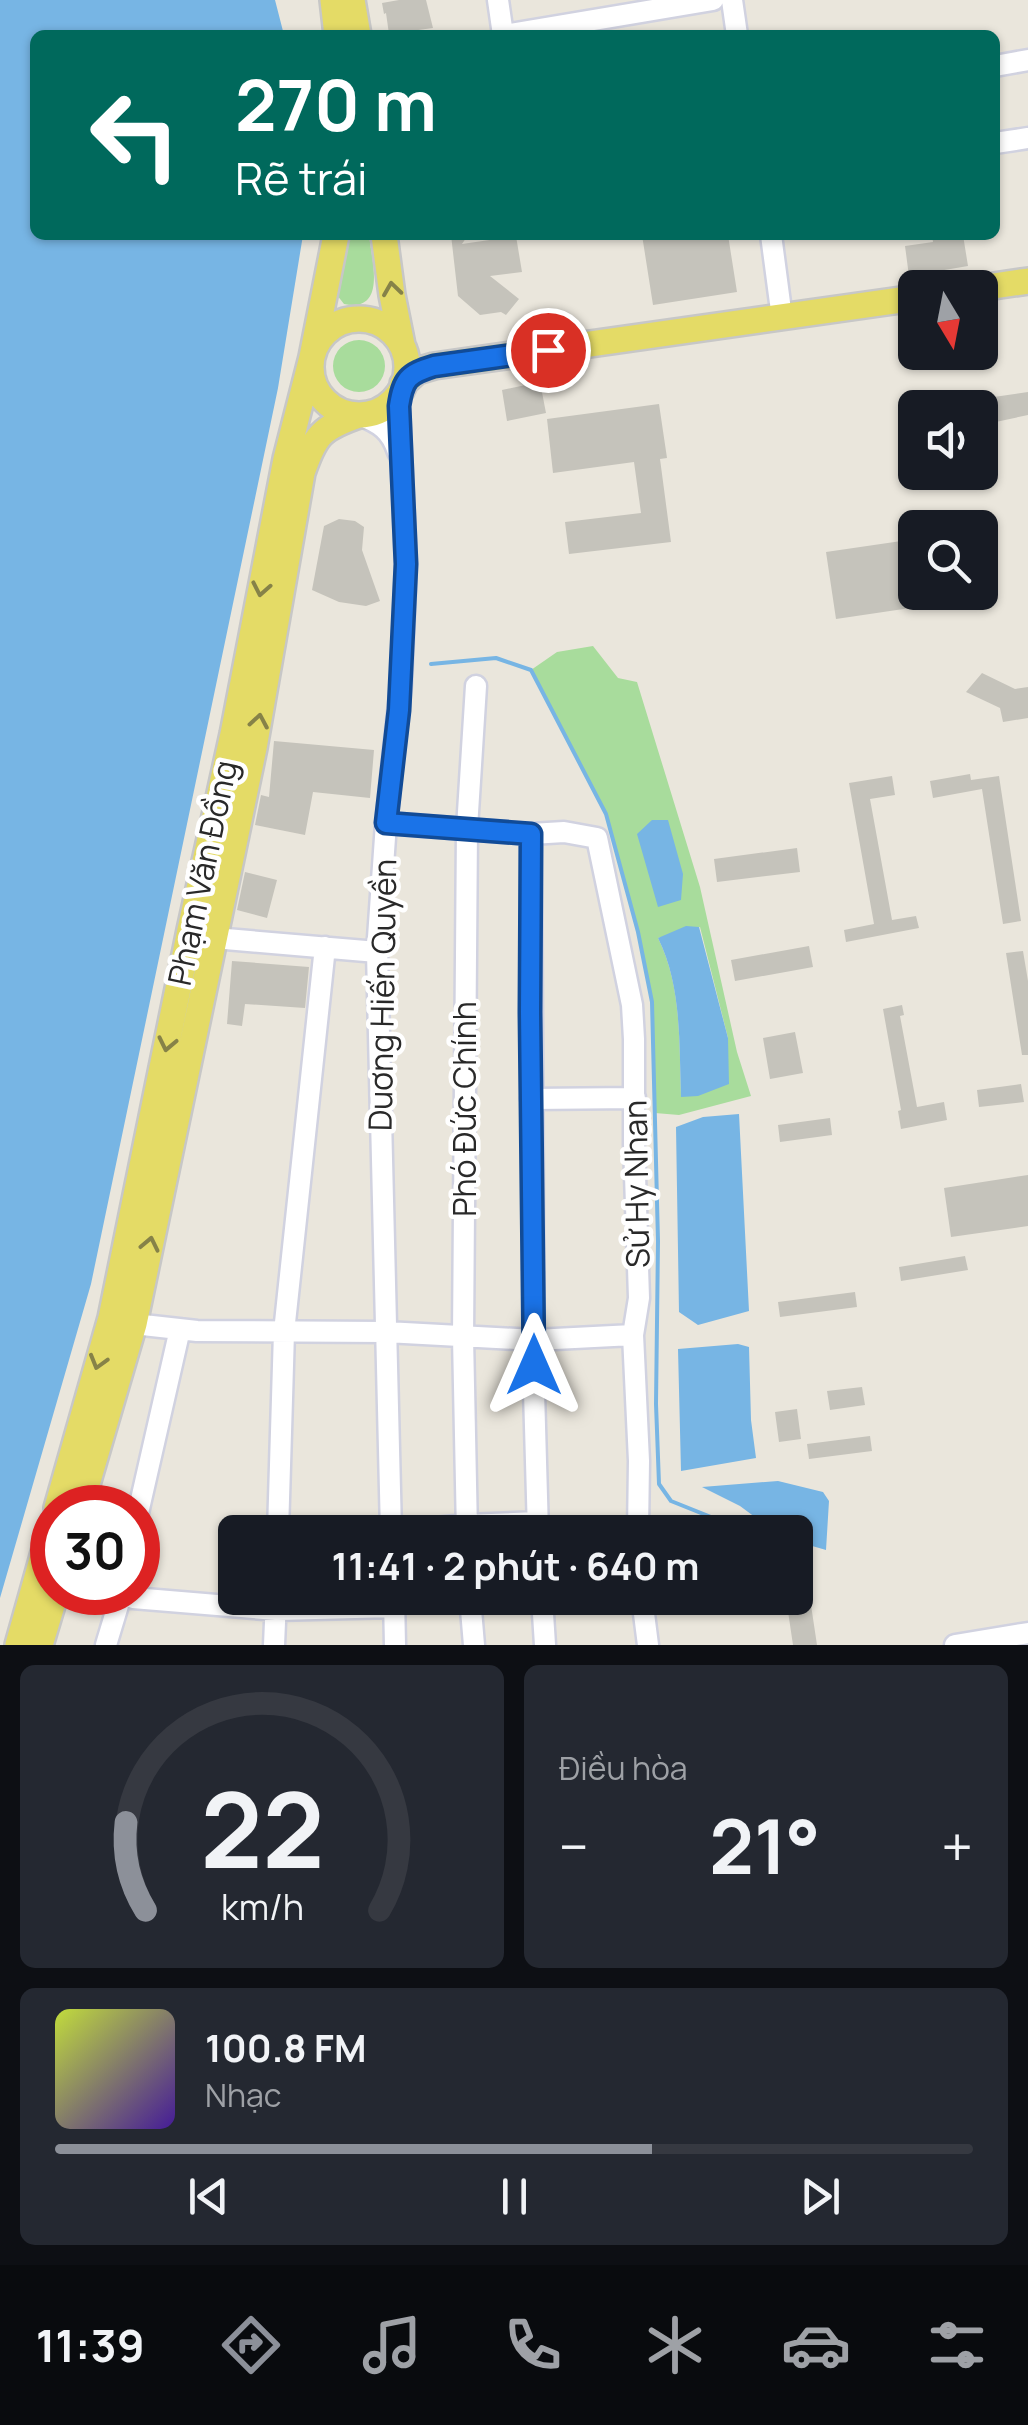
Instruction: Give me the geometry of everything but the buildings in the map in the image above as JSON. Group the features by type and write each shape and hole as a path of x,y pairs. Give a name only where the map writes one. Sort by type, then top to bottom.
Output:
{"main road":[{"path":"332,0 336,30"},
{"path":"352,0 357,30"},
{"name":"Phạm Văn Đồng","path":"65,1485 122,1321 190,930 335,240"},
{"path":"385,240 401,343 406,356 403,385 385,406 359,415 332,406 314,384 310,371 317,343 326,332 351,319 380,324 392,332 401,343 411,356 434,366"},
{"path":"998,285 1028,280"},
{"path":"403,385 417,371 434,366 898,301"},
{"name":"Phạm Văn Đồng","path":"85,1485 214,938 254,748 302,473 320,434 337,422 359,415"},
{"path":"18,1645 30,1602"},
{"path":"40,1645 49,1615"}],"street":[{"path":"498,0 502,30"},
{"path":"533,30 713,0"},
{"path":"732,0 736,30"},
{"path":"1000,65 1028,60"},
{"path":"1000,142 1028,138"},
{"path":"772,240 782,318"},
{"name":"Duơng Hiến Quyền","path":"391,1515 377,952 401,684 406,564 399,406 403,385"},
{"path":"359,415 386,428 400,458"},
{"name":"Phó Đức Chính","path":"468,1515 463,1337 467,828 476,686"},
{"path":"386,823 531,834 537,1515"},
{"name":"Sử Hy Nhan","path":"531,834 564,832 597,838 632,1005 639,1298 632,1334 638,1515"},
{"path":"214,938 377,952"},
{"path":"279,1515 284,1332 325,947"},
{"path":"531,1099 635,1098"},
{"path":"122,1321 180,1328 535,1340 632,1334"},
{"path":"144,1485 180,1328"},
{"path":"160,1599 218,1602"},
{"path":"106,1645 116,1615"},
{"path":"274,1645 275,1615"},
{"path":"395,1615 396,1645"},
{"path":"471,1615 474,1645"},
{"path":"543,1615 545,1645"},
{"path":"644,1615 648,1645"},
{"path":"955,1645 1028,1633"}],"green space":[{"path":"341,240 370,240 372,293 358,305 344,304 333,290"},
{"path":"359,340 378,347 385,366 378,385 359,392 340,385 333,366 340,347"},
{"path":"593,646 618,678 637,682 700,887 737,1052 751,1096 679,1115 655,1113 652,1002 638,931 606,814 531,670 557,652","holes":["700,927 728,1038 681,1096 675,995 658,938"]}],"water":[{"path":"0,0 275,0 283,30 30,30 30,240 302,240 278,388 91,1284 0,1598"},
{"path":"652,820 668,820 683,874 681,900 658,907 637,834"},
{"path":"686,926 699,927 728,1038 729,1084 698,1096 681,1097 675,995 658,938"},
{"path":"739,1114 749,1311 698,1325 679,1312 676,1127 703,1117"},
{"path":"738,1344 749,1347 756,1458 681,1471 678,1349"},
{"path":"778,1481 823,1492 829,1501 826,1550 813,1546 813,1515 752,1515 702,1487"}],"waterway":[{"path":"431,664 496,658 531,670 606,814 638,932 652,1002 659,1484 671,1501 706,1515"}],"route":[{"path":"534,1365 531,834 386,823 399,710 406,564 399,406 403,385 417,371 434,366 548,350"}]}
